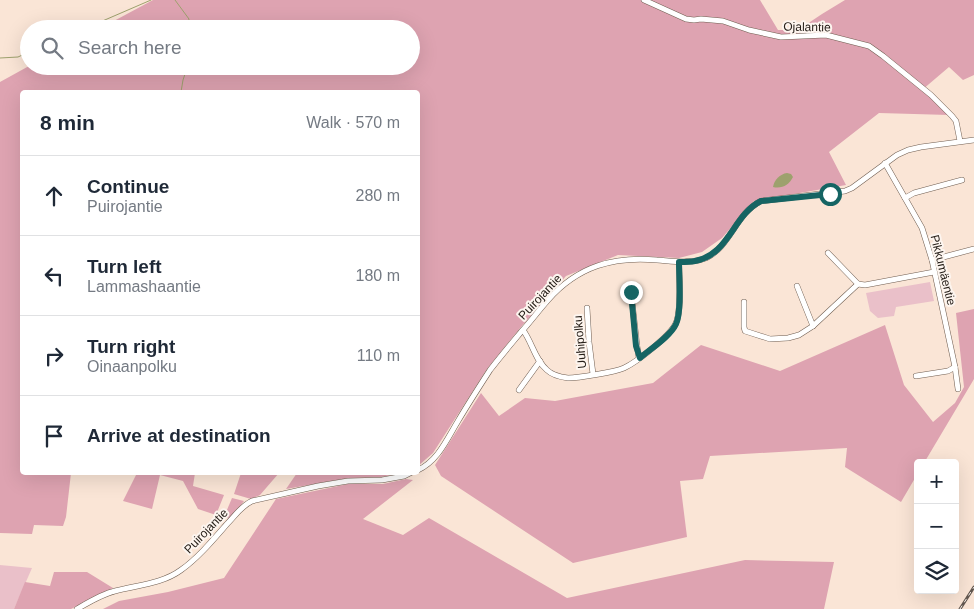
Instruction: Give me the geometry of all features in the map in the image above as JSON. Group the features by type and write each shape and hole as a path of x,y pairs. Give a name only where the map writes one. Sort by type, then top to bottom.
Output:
{"street":[{"name":"Ojalantie","path":"644,0 686,19 723,21 749,30 781,37 826,35 870,46 931,95 952,116 956,121 960,141"},
{"name":"Puirojantie","path":"420,469 436,457 491,369 523,330 562,286 584,271 611,261 630,259 679,262 706,258 713,254 729,237 744,214 761,201 845,191 852,188 885,163 908,150 974,140"},
{"name":"Pikkumäentie","path":"885,163 922,228 932,260 958,389"},
{"path":"905,198 914,193 962,180"},
{"path":"932,260 974,249"},
{"path":"828,253 858,284 865,285 934,272"},
{"path":"523,330 546,369 558,376 574,377 620,369 640,358 665,337 676,324 679,312 679,262"},
{"path":"744,302 745,331 770,339 788,338 799,335 813,326 858,284"},
{"path":"797,286 813,326"},
{"path":"631,292 636,346 640,358"},
{"name":"Uuhipolku","path":"587,308 593,374"},
{"path":"519,390 540,361"},
{"path":"916,376 948,371 955,367"},
{"name":"Puirojantie","path":"77,609 113,591 162,580 180,571 243,506 252,501 318,486 348,481 382,480 406,475"}],"shaded area":[{"path":"153,0 760,0 778,30 798,30 845,0 974,0 974,75 963,80 949,67 922,90 949,115 879,113 829,152 846,185 754,201 722,238 702,252 679,258 618,255 566,276 487,369 433,453 420,464 420,90 20,90 20,475 71,475 66,517 63,526 34,525 32,534 0,533 0,82 20,71 20,75 420,75 420,20 116,20"},
{"path":"787,173 793,177 785,186 773,187 778,178"},
{"path":"930,282 934,301 896,307 894,316 878,318 870,311 866,293"},
{"path":"974,309 974,379 926,459 914,459 914,480 901,502 845,467 847,448 710,456 703,479 680,481 687,537 573,563 441,476 435,465 481,393 499,416 525,398 555,401 653,383 701,345 780,371 885,325 904,385 933,422 955,403 964,387 956,313"},
{"path":"136,475 160,475 152,509 123,501"},
{"path":"160,475 195,475 193,486 224,495 216,515 198,509 183,481"},
{"path":"240,475 277,475 260,495 251,499 234,494"},
{"path":"296,475 391,475 349,478 286,489"},
{"path":"406,479 413,480 363,519 403,535 429,518 567,598 745,560 834,562 824,609 103,609 119,601 168,592 224,578 276,499 348,484 383,484"},
{"path":"232,498 244,501 230,519 224,517"},
{"path":"0,565 32,568 14,609 0,609"},
{"path":"54,572 87,572 113,588 71,609 14,609 25,582 50,586"}],"waterway":[{"path":"105,20 151,0"},
{"path":"175,0 189,20"},
{"path":"0,58 20,56"},
{"path":"181,90 185,75"}],"railway":[{"path":"960,609 974,587"}],"route":[{"path":"631,292 636,346 640,358 665,337 676,324 679,312 679,262 695,261 713,254 729,237 744,214 761,201 830,194"}]}
